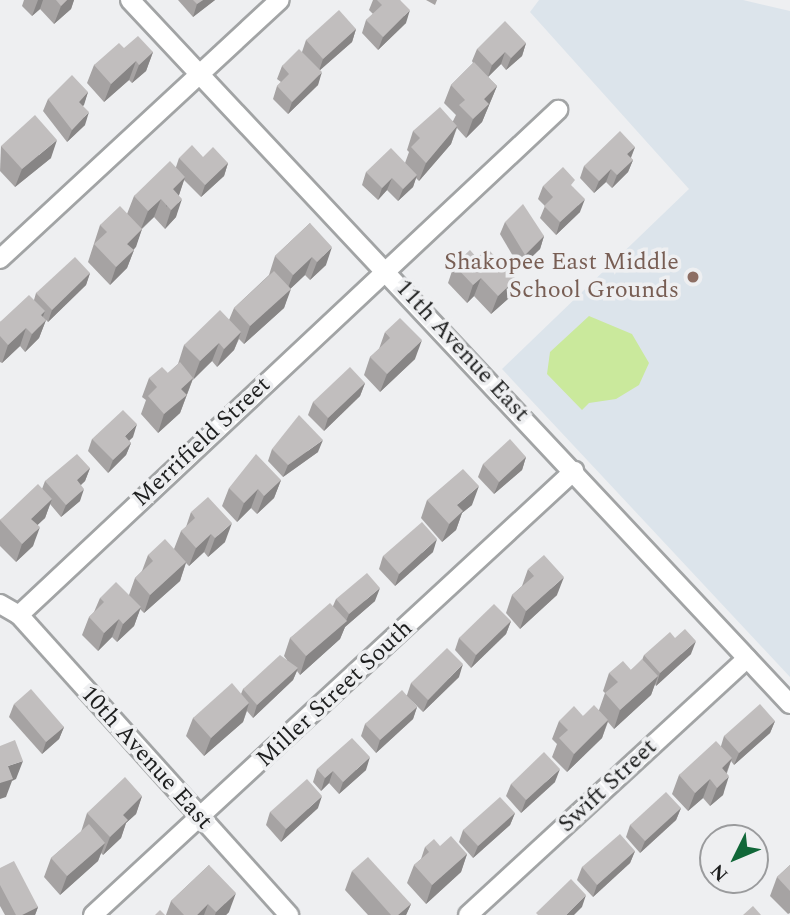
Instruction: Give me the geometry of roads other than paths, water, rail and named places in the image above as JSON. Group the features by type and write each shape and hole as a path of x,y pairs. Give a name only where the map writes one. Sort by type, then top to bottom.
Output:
{"street":[{"name":"11th Avenue East","path":"130,0 790,704"},
{"path":"0,260 280,0"},
{"name":"Merrifield Street","path":"19,615 385,269 558,110"},
{"name":"Miller Street South","path":"93,915 201,820 574,471"},
{"name":"10th Avenue East","path":"0,604 19,615 289,915"},
{"name":"Swift Street","path":"468,915 747,658"}],"place":[{"name":"Shakopee East Middle School Grounds","path":"693,277"}]}
